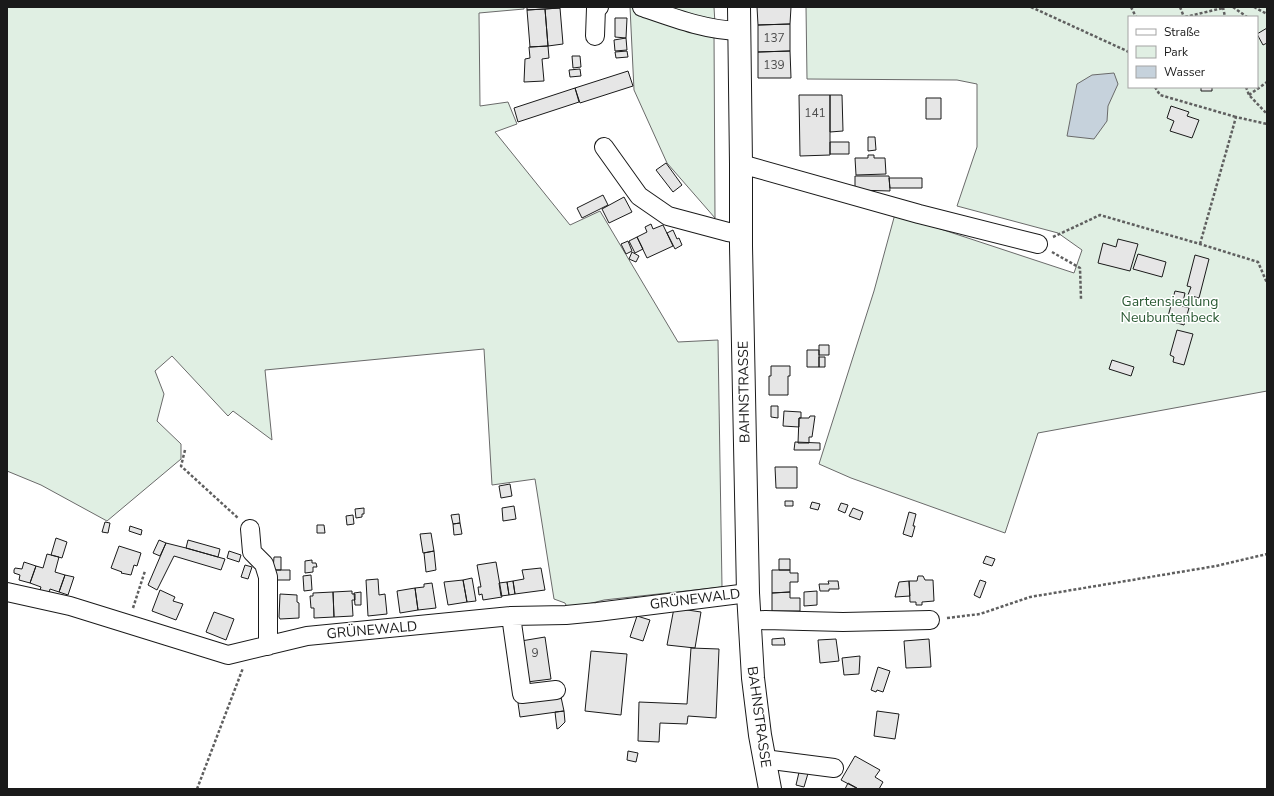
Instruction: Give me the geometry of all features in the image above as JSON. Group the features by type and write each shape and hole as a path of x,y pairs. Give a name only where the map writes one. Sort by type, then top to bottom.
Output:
{"main road":[{"name":"BAHNSTRASSE","path":"739,7 741,234 749,621 753,678 760,735 770,789"}],"street":[{"path":"594,36 596,8 599,7"},
{"path":"642,7 698,26 739,32"},
{"path":"604,147 639,196 668,216 741,234"},
{"path":"741,164 919,214 1038,244"},
{"path":"250,529 252,552 264,564 268,577 268,646"},
{"name":"GRÜNEWALD","path":"7,592 70,606 228,655 307,636 511,616 566,615 748,593"},
{"path":"511,616 522,694 556,690"},
{"path":"749,621 843,622 930,620"},
{"path":"764,759 834,768"}],"path":[{"path":"1031,7 1128,52"},
{"path":"1131,7 1136,16"},
{"path":"1180,7 1184,16"},
{"path":"1233,7 1246,16"},
{"path":"1254,7 1267,14"},
{"path":"1189,16 1223,8"},
{"path":"1249,95 1267,82"},
{"path":"1156,88 1160,95 1236,117 1267,124"},
{"path":"1246,88 1249,95 1267,114"},
{"path":"1200,244 1236,117"},
{"path":"1038,244 1100,215 1258,262 1267,283"},
{"path":"1038,244 1080,268 1082,299"},
{"path":"185,450 181,466 250,529"},
{"path":"930,620 980,614 1030,596 1216,566 1267,554"},
{"path":"128,625 145,570"},
{"path":"197,789 249,651"}],"green space":[{"path":"7,7 524,7 524,9 479,13 480,106 508,102 517,124 495,132 570,225 600,211 678,342 718,340 722,587 604,600 568,609 565,603 554,599 535,479 492,485 484,349 265,370 272,440 233,411 228,416 172,356 155,371 164,394 157,421 181,444 181,459 107,521 41,485 7,471"},
{"path":"630,7 714,32 715,218 667,163 634,90"},
{"path":"655,7 714,7 715,24"},
{"name":"Gartensiedlung Neubuntenbeck","path":"806,7 1267,7 1267,391 1038,433 1005,533 851,478 819,464 874,291 895,214 1074,273 1082,250 1058,233 957,206 977,147 977,84 957,80 807,79"}],"water":[{"path":"1114,73 1118,84 1108,106 1107,121 1094,139 1067,136 1077,84 1092,75"}],"building":[{"path":"527,7 560,7 560,8 527,10"},
{"path":"757,7 791,7 790,24 758,25"},
{"path":"560,8 563,44 548,46 545,9"},
{"path":"545,9 548,46 530,47 527,10"},
{"path":"615,18 627,18 626,38 615,37"},
{"path":"790,24 790,51 758,52 758,25"},
{"path":"1267,28 1267,43 1263,45 1258,33"},
{"path":"626,38 627,50 615,51 614,40"},
{"path":"548,46 549,58 542,59 544,81 524,82 525,59 530,58 529,47"},
{"path":"627,51 628,57 616,58 615,52"},
{"path":"790,51 791,78 758,78 758,52"},
{"path":"572,56 580,56 581,67 573,68"},
{"path":"580,69 581,76 570,77 569,70"},
{"path":"628,71 633,86 580,103 575,88"},
{"path":"575,88 579,102 518,122 514,108"},
{"path":"1201,88 1212,88 1212,91 1201,91"},
{"path":"799,95 830,95 830,155 800,156"},
{"path":"830,95 842,95 843,131 830,132"},
{"path":"926,98 941,98 941,119 926,119"},
{"path":"1171,106 1189,112 1187,116 1199,120 1192,138 1170,131 1174,121 1167,118"},
{"path":"868,137 875,137 876,150 868,151"},
{"path":"830,142 849,142 849,154 830,154"},
{"path":"868,155 874,155 874,158 885,158 886,174 856,175 855,158 868,158"},
{"path":"666,163 682,185 673,192 656,170"},
{"path":"855,176 889,176 890,191 855,190"},
{"path":"889,178 922,178 922,188 890,188"},
{"path":"603,195 608,205 582,218 577,208"},
{"path":"624,197 632,212 609,223 602,209"},
{"path":"651,224 653,229 663,225 673,246 647,258 637,237 647,232 645,227"},
{"path":"673,230 677,239 679,238 682,245 675,249 667,233"},
{"path":"637,237 643,249 635,253 629,241"},
{"path":"1118,239 1138,244 1130,271 1098,263 1103,243 1116,247"},
{"path":"628,241 632,251 626,254 621,244"},
{"path":"632,252 639,256 636,262 629,259"},
{"path":"1138,254 1166,262 1162,277 1133,269"},
{"path":"1195,255 1209,259 1199,298 1188,295 1191,287 1187,286"},
{"path":"1175,291 1185,293 1182,306 1189,308 1184,325 1167,320"},
{"path":"1177,330 1193,334 1184,365 1173,362 1174,357 1170,355"},
{"path":"819,345 829,345 829,355 819,355"},
{"path":"807,350 819,350 819,367 807,367"},
{"path":"819,357 825,357 825,367 819,367"},
{"path":"1112,360 1134,367 1131,376 1109,369"},
{"path":"771,366 790,366 790,376 788,376 788,395 769,395 769,376 771,376"},
{"path":"771,406 778,406 778,418 771,417"},
{"path":"784,411 801,412 799,427 783,426"},
{"path":"810,416 815,416 812,437 809,437 809,443 798,443 799,418 809,418"},
{"path":"795,442 820,443 820,450 794,450"},
{"path":"775,467 797,467 797,488 776,488"},
{"path":"510,484 512,496 501,498 499,486"},
{"path":"785,501 793,501 793,506 785,506"},
{"path":"812,502 820,504 818,510 810,508"},
{"path":"841,503 848,505 845,513 838,510"},
{"path":"514,506 516,519 503,521 502,508"},
{"path":"364,508 364,514 362,514 362,517 356,518 355,509"},
{"path":"853,508 863,512 860,520 849,516"},
{"path":"909,512 916,514 912,537 903,534"},
{"path":"459,514 460,523 453,524 451,515"},
{"path":"353,515 354,524 347,525 346,516"},
{"path":"105,522 110,523 108,533 102,532"},
{"path":"460,523 462,534 454,535 453,524"},
{"path":"317,525 324,525 325,533 317,533"},
{"path":"130,526 142,530 141,535 129,531"},
{"path":"431,533 434,551 423,553 420,534"},
{"path":"56,538 67,542 62,558 51,555"},
{"path":"159,540 166,543 160,556 153,553"},
{"path":"188,540 220,549 218,557 186,548"},
{"path":"166,543 225,559 221,570 174,556 157,590 148,585"},
{"path":"119,546 141,553 137,566 134,565 131,575 121,573 122,572 111,568"},
{"path":"229,551 241,555 239,562 227,558"},
{"path":"434,551 436,570 426,572 424,553"},
{"path":"47,554 59,557 55,572 65,575 59,592 50,589 49,593 40,590 41,587 30,583 36,566 43,568"},
{"path":"986,556 995,559 992,566 983,563"},
{"path":"274,557 281,557 281,570 273,570"},
{"path":"779,559 790,559 790,570 779,570"},
{"path":"312,560 312,563 316,563 317,567 313,567 313,572 305,573 305,561"},
{"path":"24,562 36,566 30,583 19,580 20,575 14,573 15,568 22,569"},
{"path":"496,562 502,597 483,600 482,594 479,595 478,587 481,587 477,565"},
{"path":"245,565 252,567 248,579 241,577"},
{"path":"541,568 545,590 515,594 513,581 524,579 522,570"},
{"path":"273,570 290,570 290,580 273,580"},
{"path":"772,570 790,570 790,573 798,573 798,582 790,582 790,592 772,593"},
{"path":"65,575 74,577 68,595 59,592"},
{"path":"311,575 312,590 304,591 303,576"},
{"path":"918,576 923,576 925,580 933,580 934,601 922,602 922,605 916,605 916,602 910,602 909,581 917,581"},
{"path":"472,578 476,601 467,602 463,580"},
{"path":"378,579 379,595 385,594 387,614 368,616 366,580"},
{"path":"463,580 467,602 448,605 444,582"},
{"path":"980,580 986,582 980,598 974,595"},
{"path":"513,581 515,594 509,595 507,582"},
{"path":"828,581 838,581 839,589 820,591 819,584 829,584"},
{"path":"909,581 910,596 895,597 899,582"},
{"path":"507,582 509,595 501,596 499,583"},
{"path":"432,583 436,608 418,610 415,588 424,587 424,584"},
{"path":"415,588 418,610 400,613 397,591"},
{"path":"160,590 175,597 173,601 183,604 176,620 152,611"},
{"path":"352,591 352,594 355,594 355,600 352,600 353,616 334,617 333,592"},
{"path":"817,591 817,605 804,606 804,592"},
{"path":"333,592 334,617 314,618 314,608 311,608 310,596 313,596 313,593"},
{"path":"361,592 361,605 355,605 354,593"},
{"path":"790,592 790,598 800,598 800,611 772,611 772,593"},
{"path":"280,594 297,595 297,602 299,603 299,618 280,619"},
{"path":"674,608 701,612 695,648 667,645"},
{"path":"214,612 234,619 226,640 206,632"},
{"path":"637,616 650,620 643,641 630,637"},
{"path":"545,637 551,679 527,682 521,641"},
{"path":"784,638 785,645 772,645 772,639"},
{"path":"836,639 839,661 820,663 818,640"},
{"path":"929,639 931,667 906,668 904,641"},
{"path":"691,648 719,649 716,718 688,716 687,724 660,723 659,742 638,741 639,702 687,704"},
{"path":"591,651 627,654 621,715 585,711"},
{"path":"860,656 859,674 844,675 842,658"},
{"path":"878,667 890,671 883,692 871,690"},
{"path":"561,697 564,711 520,717 518,703"},
{"path":"564,711 565,722 557,729 555,712"},
{"path":"877,711 899,714 895,739 874,736"},
{"path":"628,751 638,753 636,762 627,760"},
{"path":"855,756 880,770 875,777 883,782 879,789 858,789 841,780"},
{"path":"800,768 809,770 804,787 796,785"},
{"path":"848,783 857,788 857,789 845,789"}]}
